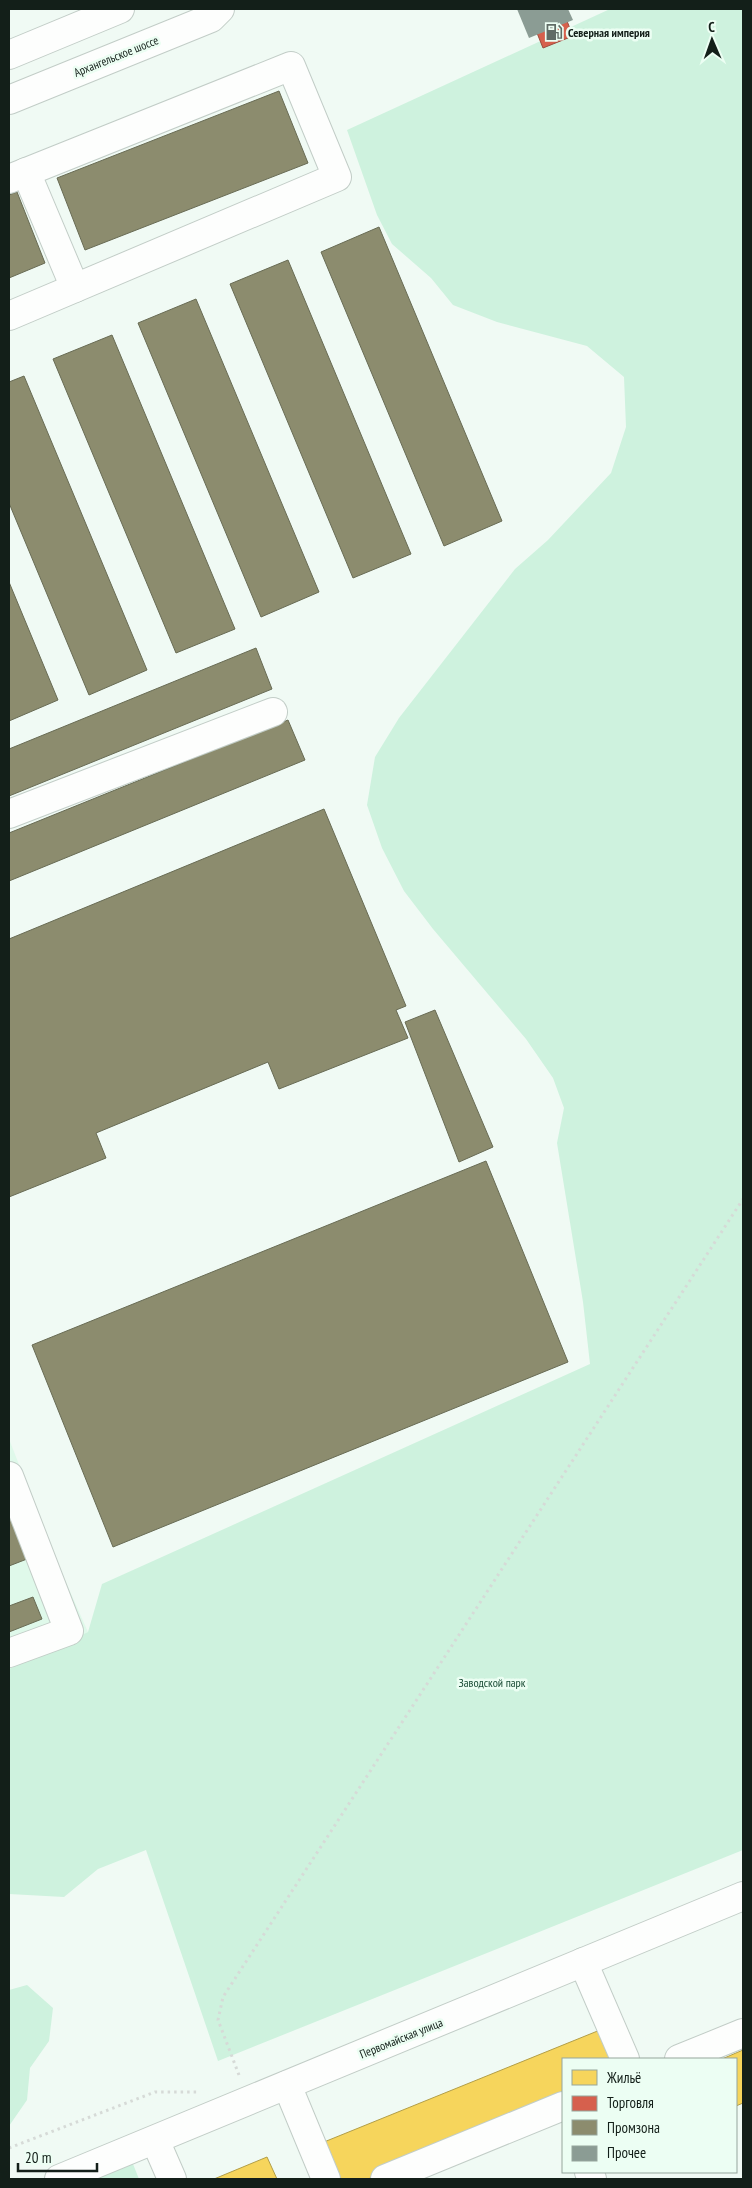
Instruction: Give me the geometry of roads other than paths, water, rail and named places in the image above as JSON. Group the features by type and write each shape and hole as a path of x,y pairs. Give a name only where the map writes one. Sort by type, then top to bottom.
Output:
{"street":[{"path":"9,55 120,9"},
{"name":"Архангельское шоссе","path":"9,100 211,18 220,9"},
{"path":"9,316 338,177 291,66 17,176 75,288"},
{"path":"9,814 274,712"},
{"path":"9,1476 69,1631 9,1653"},
{"name":"Первомайская улица","path":"59,2179 743,1896"},
{"path":"583,1962 625,2058"},
{"path":"681,2058 743,2033"},
{"path":"287,2085 326,2179"},
{"path":"385,2179 562,2108"},
{"path":"155,2140 172,2179"}],"place":[{"name":"Северная империя","path":"554,32"}],"park label":[{"name":"Заводской парк","path":"492,1682"}]}
